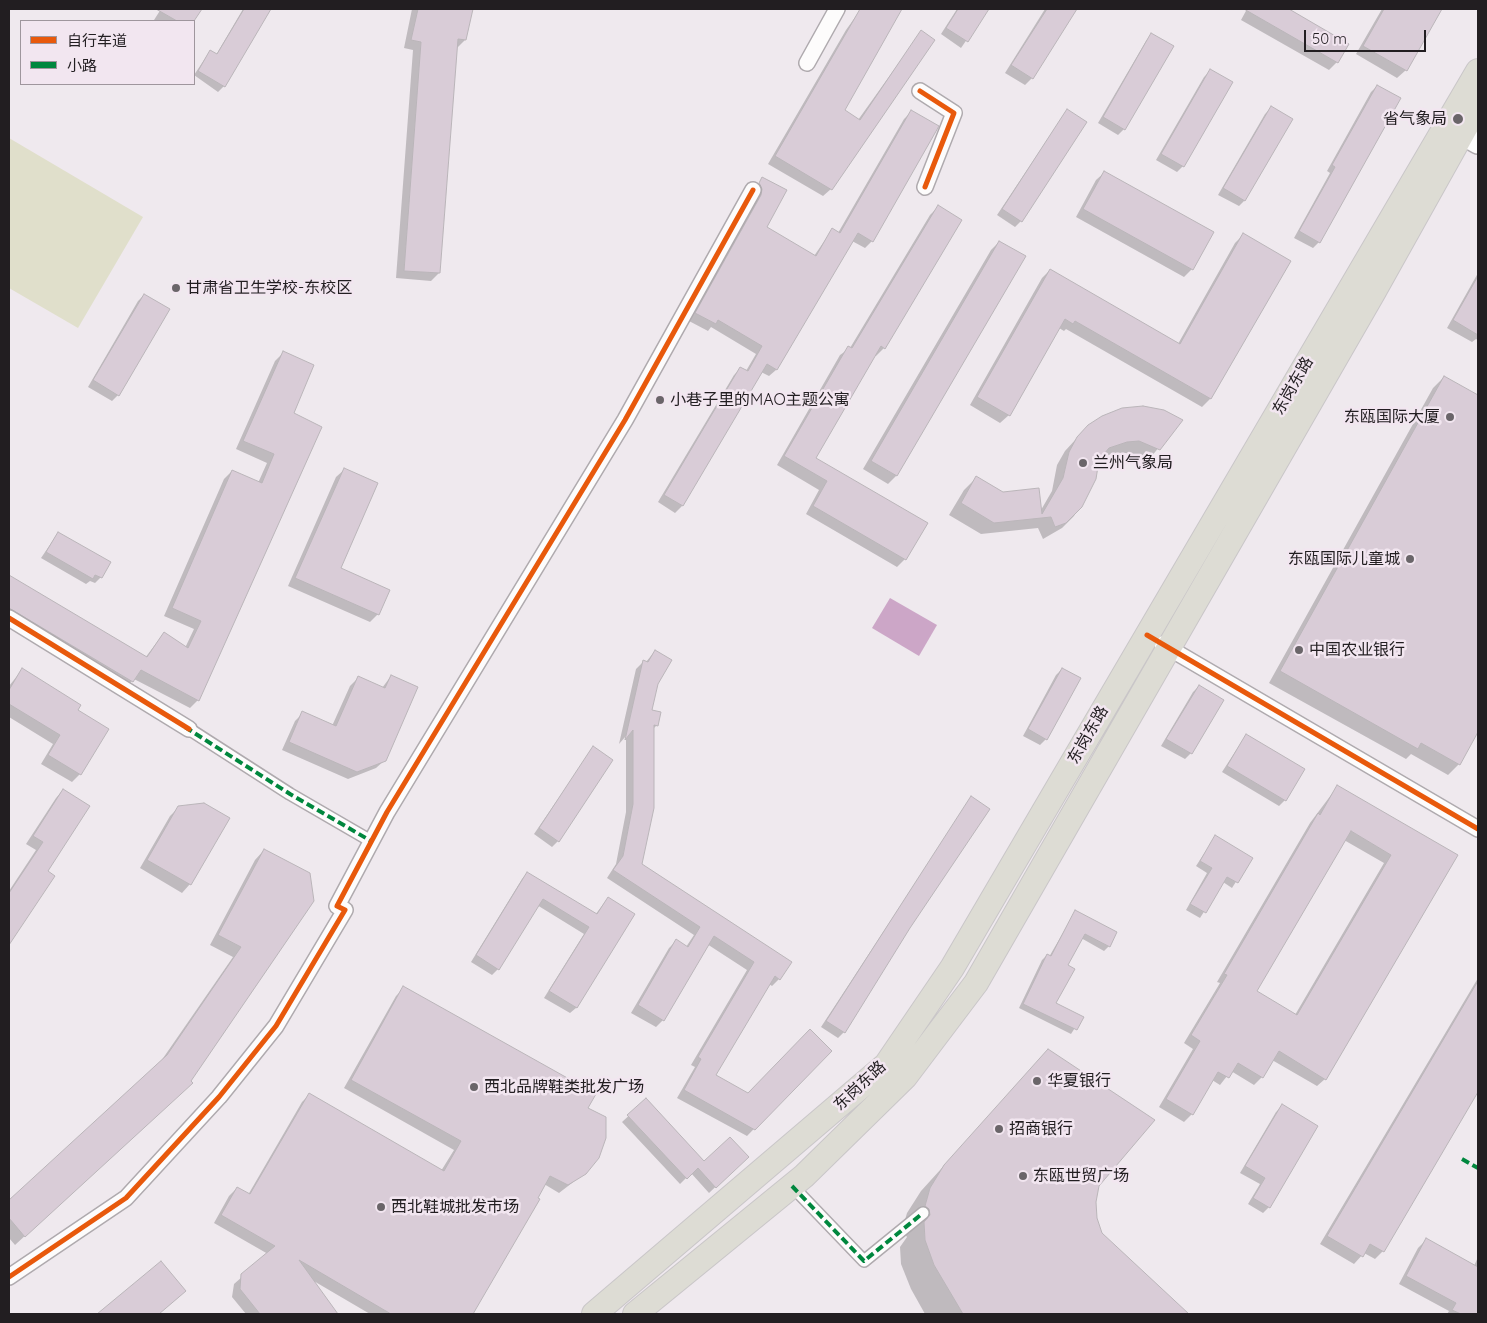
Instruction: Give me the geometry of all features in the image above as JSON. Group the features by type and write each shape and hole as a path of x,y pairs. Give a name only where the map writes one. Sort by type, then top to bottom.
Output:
{"main road":[{"name":"东岗东路","path":"594,1314 886,1065 952,968 1147,635 1462,134 1478,71"},
{"name":"东岗东路","path":"635,1314 792,1186 906,1077 976,983 1373,293 1478,105"}],"street":[{"path":"807,62 837,9"},
{"path":"920,91 954,113 925,187"},
{"path":"9,1277 126,1198 219,1097 276,1026 346,910 337,906 371,841 625,420 753,190"},
{"path":"9,618 290,794 371,841"},
{"path":"1147,635 1478,829"},
{"path":"792,1186 864,1261 923,1214"}],"green space":[{"path":"9,138 143,217 78,328 9,288"}],"shaded area":[{"path":"890,598 937,625 919,656 872,628"}],"building":[{"path":"156,9 202,9 195,20 175,20"},
{"path":"244,9 271,9 225,87 198,71 210,50 217,54"},
{"path":"418,9 473,9 466,40 458,39 440,273 404,271 421,42 411,40"},
{"path":"860,9 902,9 845,110 860,120 921,30 935,40 832,190 775,156"},
{"path":"958,9 989,9 968,42 946,28"},
{"path":"1047,9 1077,9 1033,79 1011,65"},
{"path":"1244,9 1289,9 1349,44 1338,63"},
{"path":"1384,9 1442,9 1407,71 1363,46"},
{"path":"1151,33 1174,46 1125,130 1103,117"},
{"path":"1210,69 1233,82 1184,167 1161,154"},
{"path":"1377,85 1401,98 1320,243 1299,231 1335,167 1332,165"},
{"path":"1271,106 1293,119 1245,201 1223,188"},
{"path":"1067,109 1087,122 1022,222 1002,209"},
{"path":"911,110 939,126 873,242 858,233 777,370 767,364 683,506 664,495 740,367 748,371 762,346 718,320 716,324 695,313 761,195 762,189 759,183 762,177 787,190 767,227 816,256 832,228 840,233"},
{"path":"1104,171 1214,232 1193,270 1083,209"},
{"path":"938,205 962,220 885,349 881,346 816,458 928,523 906,560 813,506 827,481 784,456 848,346 852,348"},
{"path":"1243,233 1291,261 1211,399 1075,321 1073,324 1065,319 1010,416 977,397 1050,269 1180,344"},
{"path":"999,241 1026,256 897,476 871,461"},
{"path":"1478,276 1478,335 1453,320"},
{"path":"144,294 170,309 119,396 93,380"},
{"path":"283,351 314,365 294,413 322,427 199,701 141,670 133,682 9,608 9,575 147,657 164,632 188,648 201,621 172,608 232,470 262,483 274,454 243,441"},
{"name":"东瓯国际儿童城","path":"1444,376 1478,395 1478,732 1460,765 1421,743 1418,749 1280,671"},
{"name":"兰州气象局","path":"1143,406 1164,410 1183,420 1160,450 1139,441 1127,442 1109,448 1099,460 1096,479 1082,507 1066,523 1055,527 1051,517 994,523 961,503 976,476 1003,492 1039,488 1042,514 1063,478 1069,452 1077,437 1088,425 1102,416 1122,408"},
{"path":"344,468 378,483 341,568 390,590 379,615 295,578"},
{"path":"58,532 111,562 102,578 95,575 93,579 46,552"},
{"path":"655,650 672,660 658,684 652,710 661,712 658,726 654,725 654,808 642,864 792,962 780,980 775,976 716,1075 748,1093 810,1029 832,1051 755,1130 684,1090 701,1059 698,1057 754,962 714,936 664,1021 638,1005 676,939 688,947 700,927 613,870 623,856 633,804 633,730 625,740 643,660 648,662"},
{"path":"22,668 81,705 78,710 109,729 81,775 48,755 60,735 9,704 9,690"},
{"path":"1062,668 1081,678 1047,740 1028,729"},
{"path":"391,675 418,687 386,761 357,772 289,742 302,711 336,726 358,676 385,688"},
{"path":"1199,685 1224,700 1192,754 1166,739"},
{"path":"1246,734 1305,769 1286,801 1227,766"},
{"path":"593,746 613,760 559,842 539,828"},
{"path":"1337,785 1458,855 1326,1080 1279,1051 1263,1078 1238,1063 1229,1078 1218,1072 1193,1115 1166,1099 1200,1041 1191,1035 1227,975 1224,974 1318,813 1320,815","holes":["1351,831 1391,855 1297,1015 1257,991"]},
{"path":"63,789 90,806 48,871 55,876 9,945 9,893 43,842 33,836"},
{"path":"971,796 990,809 910,928 845,1033 826,1021"},
{"path":"204,803 230,818 191,885 147,860 178,806"},
{"path":"1215,835 1253,858 1238,883 1227,877 1206,913 1190,904 1212,868 1200,861"},
{"path":"264,849 310,873 314,901 191,1081 193,1083 25,1237 9,1218 9,1200 167,1055 241,947 218,935"},
{"path":"527,872 597,914 608,897 635,914 577,1008 549,991 589,927 543,899 499,970 476,955"},
{"path":"1075,910 1117,932 1110,947 1085,934 1068,965 1075,969 1056,1003 1084,1017 1077,1030 1023,1004 1047,954 1051,956"},
{"path":"1478,981 1478,1092 1384,1252 1370,1244 1363,1257 1327,1236"},
{"path":"403,986 596,1094 588,1108 606,1117 606,1138 599,1158 586,1174 568,1185 550,1176 538,1198 540,1199 473,1314 391,1314 299,1260 338,1314 260,1314 240,1289 241,1274 275,1246 221,1215 237,1187 250,1194 309,1093 444,1171 461,1141 351,1080"},
{"name":"东瓯世贸广场","path":"1048,1049 1155,1120 1099,1186 1096,1202 1097,1218 1102,1233 1189,1314 963,1314 934,1265 925,1240 924,1222 930,1215 929,1209 925,1206 930,1188 944,1165"},
{"path":"646,1098 704,1161 730,1137 749,1157 716,1188 698,1168 687,1179 627,1115"},
{"path":"1282,1104 1318,1126 1270,1208 1253,1198 1265,1178 1245,1166"},
{"path":"1426,1238 1478,1267 1478,1314 1461,1314 1452,1310 1456,1303 1406,1276"},
{"path":"161,1261 186,1291 159,1314 97,1314"}],"marked path":[{"path":"185,727 290,794 371,841"},
{"path":"1462,1159 1478,1168"},
{"path":"792,1186 864,1261 923,1213"}],"cycle path":[{"path":"920,91 954,113 925,187"},
{"path":"9,1277 126,1198 219,1097 276,1026 345,910 337,906 387,812 625,420 753,190"},
{"path":"9,618 189,729"},
{"path":"1147,635 1478,829"}],"place":[{"name":"省气象局","path":"1458,119"},
{"name":"甘肃省卫生学校-东校区","path":"176,288"},
{"name":"小巷子里的MAO主题公寓","path":"660,400"},
{"name":"东瓯国际大厦","path":"1450,417"},
{"name":"兰州气象局","path":"1083,463"},
{"name":"东瓯国际儿童城","path":"1410,559"},
{"name":"中国农业银行","path":"1299,650"},
{"name":"华夏银行","path":"1037,1081"},
{"name":"西北品牌鞋类批发广场","path":"474,1087"},
{"name":"招商银行","path":"999,1129"},
{"name":"东瓯世贸广场","path":"1023,1176"},
{"name":"西北鞋城批发市场","path":"381,1207"}]}
